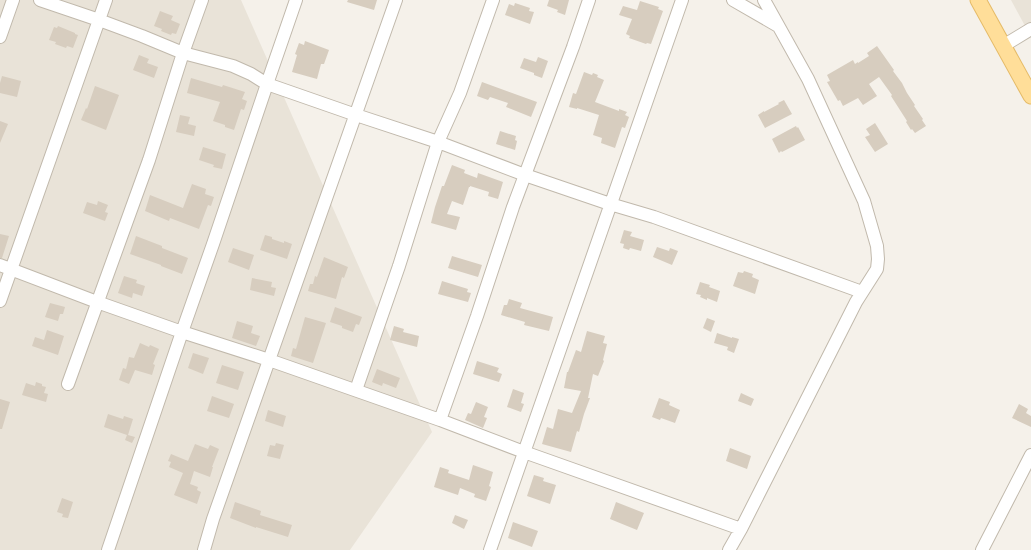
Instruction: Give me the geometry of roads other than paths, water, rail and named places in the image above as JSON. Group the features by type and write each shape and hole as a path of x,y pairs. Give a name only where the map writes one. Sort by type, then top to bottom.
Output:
{"main road":[{"path":"978,0 1031,96"}],"street":[{"path":"0,37 13,0"},
{"path":"40,0 99,20 183,53 233,66 251,74 267,84 438,142 525,175 654,218 862,292"},
{"path":"0,301 5,267 106,0"},
{"path":"68,384 149,160 183,53 202,0"},
{"path":"108,550 296,0"},
{"path":"204,550 216,511 396,0"},
{"path":"356,390 399,266 438,142 460,93 493,0"},
{"path":"440,420 477,316 513,207 589,0"},
{"path":"490,550 682,0"},
{"path":"729,550 853,309 877,269 878,259 877,246 864,202 808,79 764,0"},
{"path":"740,1 779,27"},
{"path":"1003,46 1031,29"},
{"path":"5,267 97,302 356,390 740,529"},
{"path":"982,550 1031,455"}]}
